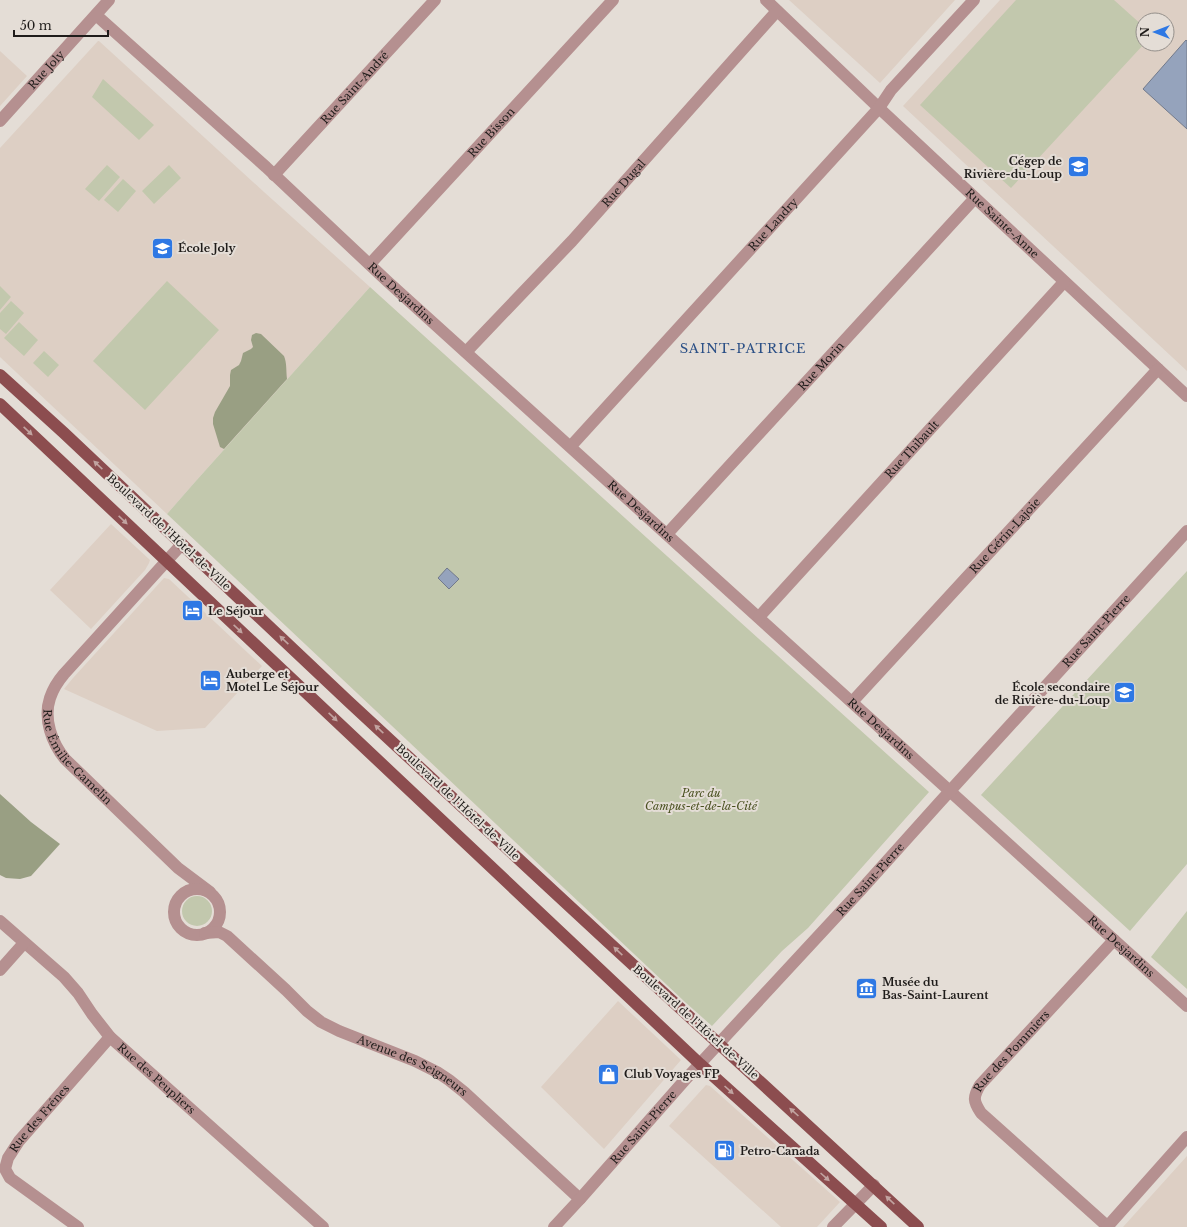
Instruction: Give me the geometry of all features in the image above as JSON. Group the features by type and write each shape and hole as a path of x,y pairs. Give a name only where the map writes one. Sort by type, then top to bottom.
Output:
{"main road":[{"name":"Boulevard de l'Hôtel-de-Ville","path":"0,375 64,433 348,701 918,1227"},
{"name":"Boulevard de l'Hôtel-de-Ville","path":"0,404 700,1064 881,1227"}],"street":[{"name":"Rue Joly","path":"0,121 109,0"},
{"name":"Rue Saint-André","path":"274,175 435,0"},
{"name":"Rue Bisson","path":"370,264 613,0"},
{"name":"Rue Sainte-Anne","path":"766,0 879,108 1187,396"},
{"name":"Rue Landry","path":"570,446 879,108 891,90 974,0"},
{"name":"Rue Dugal","path":"466,352 572,241 777,11"},
{"name":"Rue Desjardins","path":"96,15 274,175 466,352 1187,1006"},
{"name":"Rue Morin","path":"666,534 975,198"},
{"name":"Rue Thibault","path":"759,617 1064,282"},
{"name":"Rue Gérin-Lajoie","path":"852,702 1158,369"},
{"name":"Rue Saint-Pierre","path":"554,1227 700,1064 860,891 1187,531"},
{"name":"Rue Émilie-Gamelin","path":"182,544 64,674 55,686 49,699 47,712 50,733 59,751 178,868 210,892 219,904"},
{"path":"178,868 182,875 182,883 174,907 174,915 176,922 181,929 195,935 205,933 217,923 220,911 219,904"},
{"path":"177,900 182,894 195,888 210,892"},
{"name":"Avenue des Seigneurs","path":"219,904 226,920 229,934 236,945"},
{"name":"Rue des Peupliers","path":"0,922 64,977 78,993 110,1037 323,1227"},
{"name":"Avenue des Seigneurs","path":"205,933 215,932 227,936 307,1011 321,1022 338,1031 415,1061 449,1080 474,1101 580,1199"},
{"name":"Rue des Pommiers","path":"1107,1227 981,1113 974,1098 980,1085 1114,940"},
{"path":"0,970 24,943"},
{"name":"Rue des Frénes","path":"78,1227 10,1178 5,1169 8,1158 19,1141 110,1037"},
{"path":"1107,1227 1187,1137"},
{"path":"833,1227 874,1185"}],"shaded area":[{"path":"789,0 955,0 880,83"},
{"name":"Cégep de Rivière-du-Loup","path":"1000,0 1187,0 1187,371 903,106"},
{"name":"École Joly","path":"98,41 370,287 167,514 0,357 0,148"},
{"path":"0,51 27,76 0,106"},
{"path":"111,524 150,560 145,570 91,629 50,590"},
{"path":"164,578 169,579 262,666 205,728 157,731 64,689"},
{"path":"618,1001 681,1060 604,1149 541,1087"},
{"path":"706,1085 710,1086 840,1202 817,1227 781,1227 669,1126"},
{"path":"1187,1156 1187,1227 1123,1227 1160,1186"}],"green space":[{"path":"1016,0 1114,0 1135,19 1135,52 1137,52 1011,188 920,105"},
{"path":"103,79 154,125 139,140 92,97"},
{"path":"107,165 120,177 99,201 85,189"},
{"path":"169,165 181,178 154,204 142,191"},
{"path":"123,179 136,191 118,212 104,200"},
{"path":"167,281 219,330 145,410 93,361"},
{"path":"0,286 11,297 0,310"},
{"name":"Parc du Campus-et-de-la-Cité","path":"370,287 929,792 808,928 782,951 712,1026 167,514"},
{"path":"11,301 24,313 6,334 0,329 0,313"},
{"path":"19,322 38,340 24,356 4,338"},
{"path":"256,333 261,334 284,356 287,379 224,449 220,447 213,424 213,418 230,386 231,370 239,365 243,353 253,347 251,340 252,335"},
{"path":"44,351 59,365 48,377 33,363"},
{"name":"École secondaire de Rivière-du-Loup","path":"1187,571 1187,864 1130,931 981,795"},
{"path":"0,794 31,822 60,844 31,876 20,879 6,878 0,875"},
{"path":"197,896 208,900 212,911 208,922 197,926 186,922 182,911 186,900"},
{"path":"1187,911 1187,989 1151,957"}],"water":[{"path":"1186,40 1187,41 1187,129 1143,89"},
{"path":"447,568 459,579 449,589 438,578"}],"place":[{"name":"Cégep de Rivière-du-Loup","path":"1078,167"},
{"name":"École Joly","path":"163,248"},
{"name":"Le Séjour","path":"192,611"},
{"name":"Auberge et Motel Le Séjour","path":"210,680"},
{"name":"École secondaire de Rivière-du-Loup","path":"1125,693"},
{"name":"Musée du Bas-Saint-Laurent","path":"867,988"},
{"name":"Club Voyages FP","path":"608,1074"},
{"name":"Petro-Canada","path":"724,1151"}],"district":[{"name":"SAINT-PATRICE","path":"743,348"}]}
